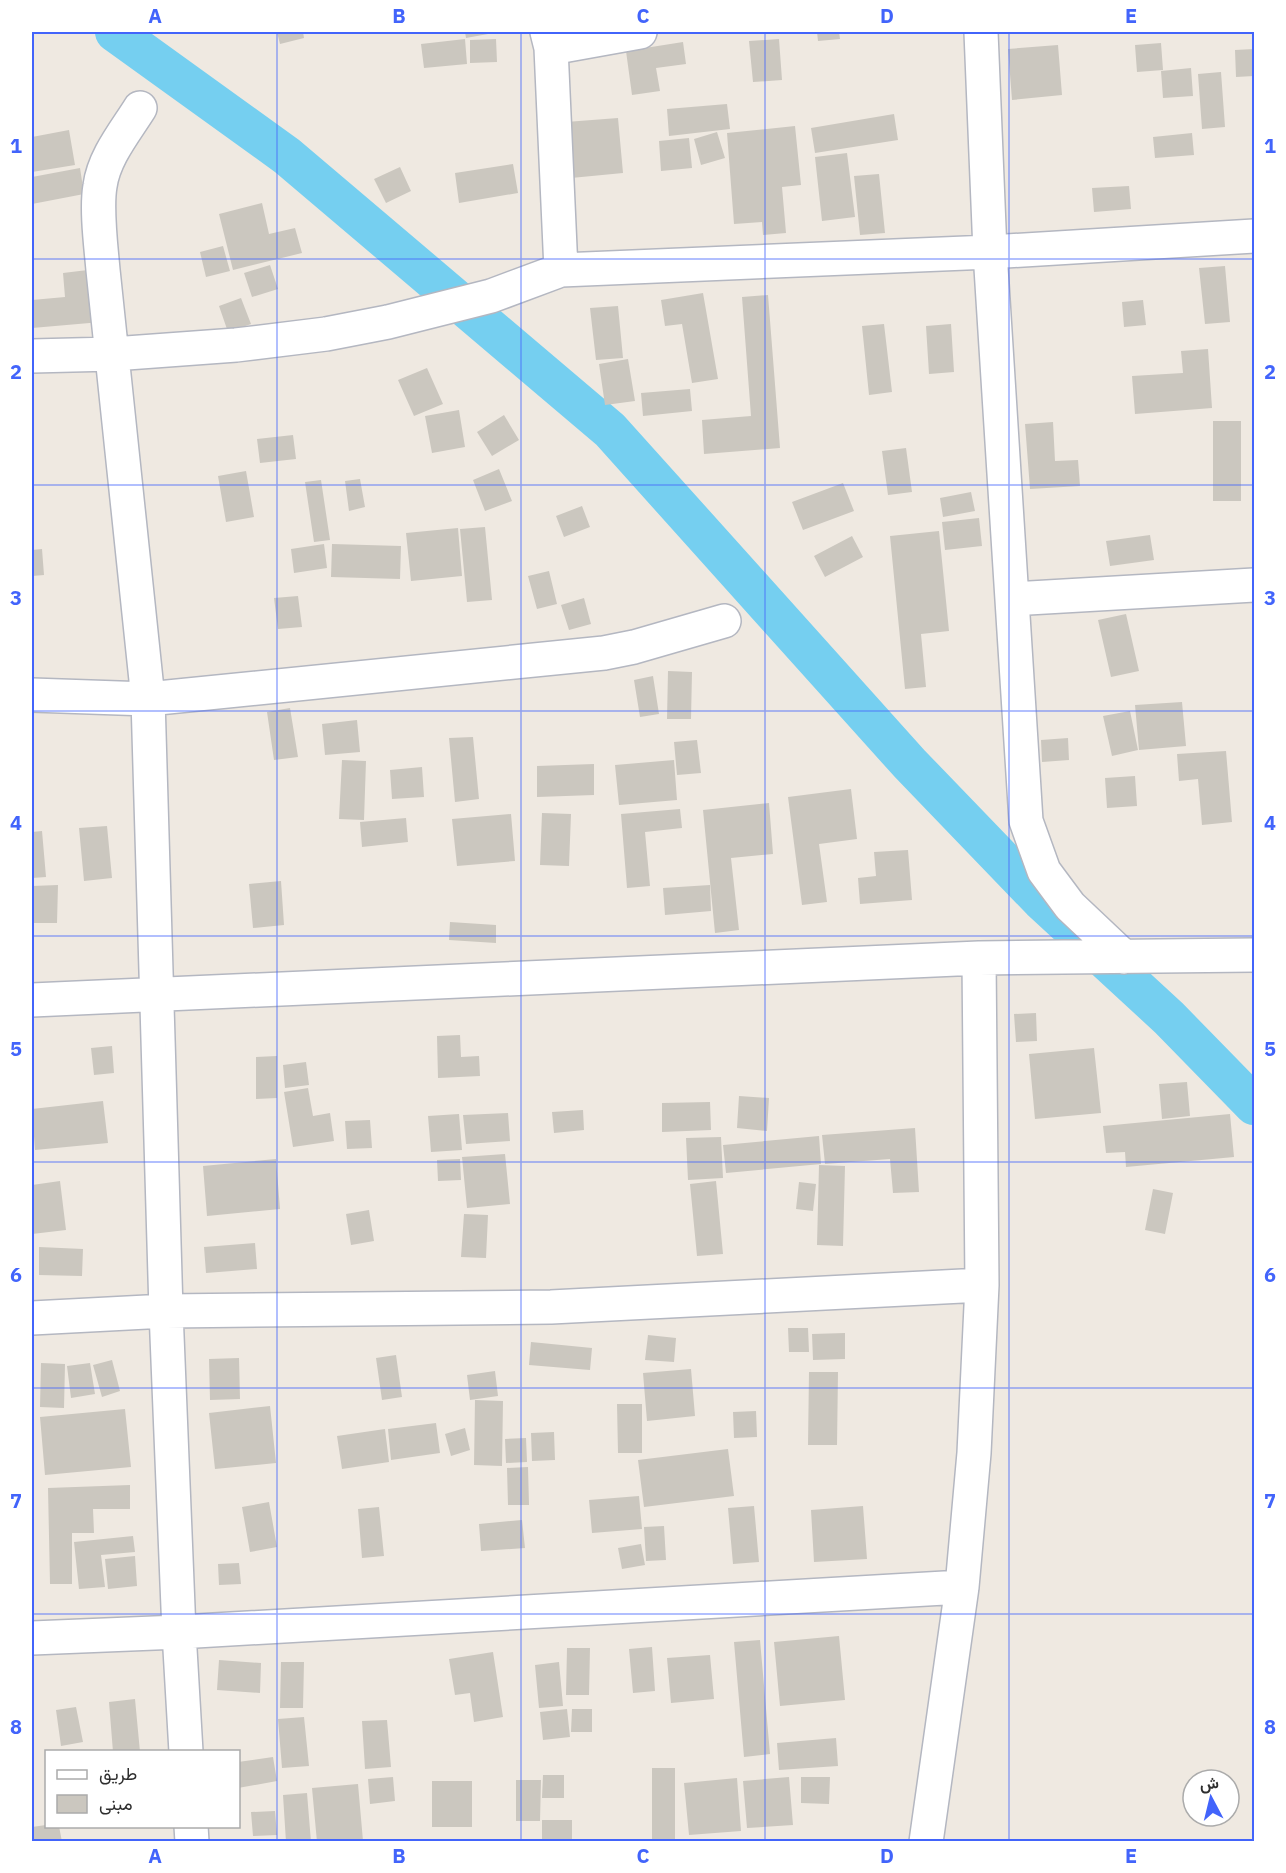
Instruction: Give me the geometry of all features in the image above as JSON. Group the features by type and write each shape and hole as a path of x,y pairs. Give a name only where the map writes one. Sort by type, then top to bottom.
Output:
{"street":[{"path":"561,270 549,40 640,32"},
{"path":"986,32 981,32 990,252 1026,821 1044,871 1070,906 1119,957"},
{"path":"140,108 109,157 100,186 102,270 113,354 148,699 166,1311 186,1750"},
{"path":"32,356 113,354 236,345 326,334 388,322 491,296 561,270 990,252 1254,236"},
{"path":"1012,599 1254,585"},
{"path":"32,695 148,699 604,653 634,647 724,621"},
{"path":"32,1000 980,958 1254,955"},
{"path":"926,1842 962,1587 974,1453 982,1285 980,958"},
{"path":"32,1318 166,1311 551,1306 982,1285"},
{"path":"32,1638 179,1632 962,1587"}],"building":[{"path":"277,32 303,32 304,38 280,44"},
{"path":"465,32 488,32 488,34 466,38"},
{"path":"817,32 839,32 840,39 818,41"},
{"path":"465,39 467,64 424,68 421,44"},
{"path":"496,39 497,62 470,63 470,40"},
{"path":"779,39 782,80 753,82 749,41"},
{"path":"683,42 686,64 656,68 660,91 632,95 626,51"},
{"path":"1161,43 1163,70 1137,72 1135,45"},
{"path":"1058,45 1062,95 1012,100 1008,49"},
{"path":"1254,49 1254,76 1236,77 1235,50"},
{"path":"1191,68 1193,96 1163,98 1161,71"},
{"path":"1221,72 1225,127 1202,129 1198,74"},
{"path":"727,104 730,129 669,136 667,109"},
{"path":"894,114 898,140 815,153 811,128"},
{"path":"618,118 623,173 571,178 566,122"},
{"path":"795,126 801,185 782,187 786,233 763,235 762,222 734,224 727,133"},
{"path":"69,130 75,165 32,172 32,137"},
{"path":"717,132 725,158 701,165 694,139"},
{"path":"1192,133 1194,155 1155,158 1153,137"},
{"path":"689,138 692,168 661,171 659,141"},
{"path":"847,153 855,217 822,221 815,157"},
{"path":"513,164 518,193 459,203 455,173"},
{"path":"400,167 411,191 386,203 374,179"},
{"path":"80,168 84,194 32,204 32,177"},
{"path":"879,174 885,233 860,235 854,176"},
{"path":"1129,186 1131,209 1094,212 1092,188"},
{"path":"262,203 269,234 295,228 302,253 233,270 219,214"},
{"path":"223,246 230,271 206,277 200,252"},
{"path":"270,265 278,289 252,297 244,273"},
{"path":"1225,266 1230,322 1205,324 1199,268"},
{"path":"96,269 101,322 32,328 32,300 65,297 63,273"},
{"path":"703,293 718,379 692,383 682,324 665,326 661,300"},
{"path":"768,295 780,448 704,454 702,420 751,416 742,297"},
{"path":"241,298 251,324 228,332 219,306"},
{"path":"1143,300 1146,325 1124,327 1122,302"},
{"path":"618,306 623,358 596,360 590,308"},
{"path":"884,324 892,392 869,395 862,326"},
{"path":"951,324 954,372 929,374 926,326"},
{"path":"1208,349 1212,408 1135,414 1132,376 1183,373 1181,351"},
{"path":"628,359 635,401 605,405 599,364"},
{"path":"427,368 443,404 414,416 398,380"},
{"path":"690,389 692,411 643,416 641,393"},
{"path":"459,410 465,447 432,453 425,416"},
{"path":"504,415 519,440 492,456 477,432"},
{"path":"1213,421 1241,421 1241,501 1213,501"},
{"path":"1053,422 1055,461 1078,460 1080,486 1030,489 1025,424"},
{"path":"293,435 296,459 260,463 257,439"},
{"path":"906,448 912,492 888,495 882,451"},
{"path":"499,469 512,501 485,511 473,480"},
{"path":"246,471 254,517 226,522 218,476"},
{"path":"360,479 365,507 349,511 345,481"},
{"path":"321,480 330,540 314,542 305,482"},
{"path":"843,483 854,511 803,530 792,502"},
{"path":"971,492 975,511 943,517 940,498"},
{"path":"582,506 590,527 564,537 556,516"},
{"path":"979,518 982,546 945,550 942,522"},
{"path":"485,527 492,600 467,602 460,529"},
{"path":"458,528 462,576 411,581 406,533"},
{"path":"939,531 949,631 921,634 926,687 905,689 890,536"},
{"path":"1150,535 1154,560 1110,566 1106,541"},
{"path":"852,536 863,557 825,577 814,556"},
{"path":"324,544 327,568 294,573 291,549"},
{"path":"332,544 401,546 400,579 331,577"},
{"path":"42,549 44,575 32,576 32,550"},
{"path":"549,571 557,604 537,609 528,576"},
{"path":"298,596 302,627 278,629 274,598"},
{"path":"584,598 591,624 569,630 561,605"},
{"path":"1126,614 1139,671 1111,677 1098,620"},
{"path":"668,671 692,672 691,719 667,719"},
{"path":"653,676 659,714 640,717 634,680"},
{"path":"1182,702 1186,746 1139,750 1135,705"},
{"path":"290,708 298,757 274,760 267,712"},
{"path":"1130,711 1138,750 1112,756 1103,716"},
{"path":"357,720 360,752 325,755 322,724"},
{"path":"473,737 479,799 455,802 449,738"},
{"path":"1068,738 1069,760 1042,762 1041,740"},
{"path":"697,740 701,773 677,775 674,742"},
{"path":"1226,751 1232,822 1202,825 1198,779 1179,781 1177,754"},
{"path":"342,760 366,761 364,820 339,819"},
{"path":"674,760 677,800 619,805 615,765"},
{"path":"594,764 594,795 537,797 537,766"},
{"path":"422,767 424,797 392,799 390,770"},
{"path":"1135,776 1137,806 1107,808 1105,778"},
{"path":"851,789 857,839 819,844 827,902 802,905 788,797"},
{"path":"769,803 773,854 731,858 739,930 715,933 703,810"},
{"path":"680,809 682,828 645,832 650,886 627,888 621,814"},
{"path":"542,813 571,814 569,866 540,865"},
{"path":"511,814 515,861 457,866 452,819"},
{"path":"406,818 408,842 362,847 360,822"},
{"path":"107,826 112,878 84,881 79,828"},
{"path":"42,831 46,877 32,878 32,832"},
{"path":"908,850 912,900 860,904 858,878 876,876 874,852"},
{"path":"281,881 284,925 253,928 249,884"},
{"path":"58,885 57,923 32,923 32,886"},
{"path":"710,885 711,911 665,915 663,888"},
{"path":"450,922 496,925 496,943 449,940"},
{"path":"1036,1013 1037,1041 1016,1042 1014,1014"},
{"path":"460,1035 461,1057 479,1056 480,1076 438,1078 437,1036"},
{"path":"112,1046 114,1073 94,1075 91,1048"},
{"path":"1094,1048 1101,1113 1035,1119 1029,1054"},
{"path":"277,1056 277,1098 256,1099 256,1057"},
{"path":"306,1062 309,1085 285,1088 283,1065"},
{"path":"1187,1082 1190,1116 1162,1119 1159,1084"},
{"path":"308,1088 313,1116 330,1113 334,1141 293,1147 284,1092"},
{"path":"739,1096 769,1098 767,1131 737,1128"},
{"path":"103,1101 108,1143 35,1150 32,1109"},
{"path":"710,1102 711,1130 662,1132 662,1103"},
{"path":"583,1110 584,1130 554,1133 552,1112"},
{"path":"508,1113 510,1141 466,1144 463,1115"},
{"path":"459,1114 462,1150 431,1152 428,1116"},
{"path":"1230,1114 1234,1157 1126,1167 1125,1152 1106,1153 1103,1126"},
{"path":"370,1120 372,1148 347,1149 345,1121"},
{"path":"915,1128 919,1192 893,1193 890,1159 825,1164 822,1135"},
{"path":"819,1136 821,1164 726,1173 723,1145"},
{"path":"721,1137 723,1178 688,1180 686,1138"},
{"path":"505,1154 510,1204 467,1208 462,1157"},
{"path":"276,1159 280,1209 207,1216 203,1166"},
{"path":"460,1159 461,1180 438,1181 437,1160"},
{"path":"819,1165 845,1166 843,1246 817,1245"},
{"path":"60,1181 66,1230 32,1234 32,1185"},
{"path":"716,1181 723,1254 697,1256 690,1184"},
{"path":"799,1182 816,1184 813,1211 796,1209"},
{"path":"1153,1189 1173,1193 1165,1234 1145,1230"},
{"path":"369,1210 374,1241 351,1245 346,1214"},
{"path":"464,1214 488,1215 486,1258 461,1257"},
{"path":"255,1243 257,1269 206,1273 204,1247"},
{"path":"39,1247 83,1249 82,1276 39,1275"},
{"path":"788,1328 808,1328 809,1352 789,1352"},
{"path":"845,1333 845,1359 813,1360 812,1334"},
{"path":"648,1335 676,1338 674,1362 645,1360"},
{"path":"531,1342 592,1348 590,1370 529,1365"},
{"path":"396,1355 402,1397 382,1400 376,1358"},
{"path":"239,1358 240,1399 210,1400 209,1359"},
{"path":"112,1360 120,1391 102,1397 93,1365"},
{"path":"41,1363 65,1364 64,1408 40,1407"},
{"path":"90,1363 95,1394 71,1398 67,1366"},
{"path":"691,1369 695,1416 647,1421 643,1373"},
{"path":"495,1371 498,1396 470,1400 467,1375"},
{"path":"809,1372 838,1372 837,1445 808,1445"},
{"path":"475,1400 503,1401 502,1466 474,1465"},
{"path":"617,1404 642,1404 642,1453 618,1453"},
{"path":"270,1406 276,1463 215,1469 209,1413"},
{"path":"125,1409 131,1467 45,1475 40,1417"},
{"path":"756,1411 757,1437 734,1438 733,1412"},
{"path":"436,1423 440,1453 391,1460 388,1429"},
{"path":"465,1428 470,1450 451,1456 445,1434"},
{"path":"385,1429 389,1462 342,1469 337,1436"},
{"path":"554,1432 555,1460 532,1461 531,1433"},
{"path":"526,1438 527,1462 506,1463 505,1439"},
{"path":"728,1449 734,1496 644,1507 638,1460"},
{"path":"528,1467 529,1505 508,1505 507,1468"},
{"path":"130,1485 130,1509 93,1509 94,1533 72,1533 72,1584 50,1584 48,1488"},
{"path":"639,1496 642,1529 592,1533 589,1500"},
{"path":"269,1502 277,1547 250,1552 242,1507"},
{"path":"754,1506 759,1562 733,1564 728,1508"},
{"path":"863,1506 867,1559 814,1562 811,1510"},
{"path":"379,1507 384,1556 362,1558 358,1509"},
{"path":"522,1520 525,1548 481,1551 479,1524"},
{"path":"664,1526 666,1560 646,1561 644,1527"},
{"path":"133,1536 135,1552 101,1555 105,1587 79,1589 74,1542"},
{"path":"641,1544 645,1565 622,1569 618,1548"},
{"path":"135,1556 137,1586 108,1589 105,1559"},
{"path":"239,1563 241,1584 219,1585 218,1564"},
{"path":"839,1636 845,1700 780,1706 774,1642"},
{"path":"760,1640 770,1754 744,1757 734,1642"},
{"path":"652,1647 655,1691 633,1693 629,1649"},
{"path":"567,1648 590,1648 589,1695 566,1695"},
{"path":"493,1652 503,1717 474,1722 470,1693 455,1695 449,1659"},
{"path":"710,1655 714,1699 671,1703 667,1658"},
{"path":"219,1660 261,1663 260,1693 217,1690"},
{"path":"281,1662 304,1662 303,1708 280,1708"},
{"path":"559,1662 563,1706 539,1708 535,1665"},
{"path":"135,1699 140,1750 113,1750 109,1702"},
{"path":"76,1707 83,1742 61,1746 56,1710"},
{"path":"567,1709 570,1737 543,1740 540,1712"},
{"path":"572,1709 592,1709 592,1732 571,1732"},
{"path":"304,1717 309,1766 282,1768 278,1719"},
{"path":"387,1720 391,1767 365,1769 362,1721"},
{"path":"836,1738 838,1766 779,1770 777,1743"},
{"path":"273,1757 277,1781 240,1788 240,1762"},
{"path":"652,1768 675,1768 675,1842 652,1842"},
{"path":"543,1775 564,1775 564,1798 542,1798"},
{"path":"393,1777 395,1801 370,1804 368,1779"},
{"path":"789,1777 793,1825 747,1828 743,1781"},
{"path":"801,1777 830,1777 829,1804 801,1803"},
{"path":"737,1778 741,1831 689,1835 684,1783"},
{"path":"516,1780 541,1780 540,1821 516,1821"},
{"path":"432,1781 472,1781 472,1827 432,1827"},
{"path":"358,1784 363,1841 317,1842 312,1788"},
{"path":"307,1793 311,1842 286,1842 283,1795"},
{"path":"275,1811 277,1835 253,1836 251,1812"},
{"path":"542,1820 572,1820 572,1842 542,1842"},
{"path":"45,1825 45,1828 59,1828 62,1842 34,1842 32,1827"}],"waterway":[{"path":"115,32 287,156 610,430 910,764 1041,900 1169,1018 1254,1105"}]}
